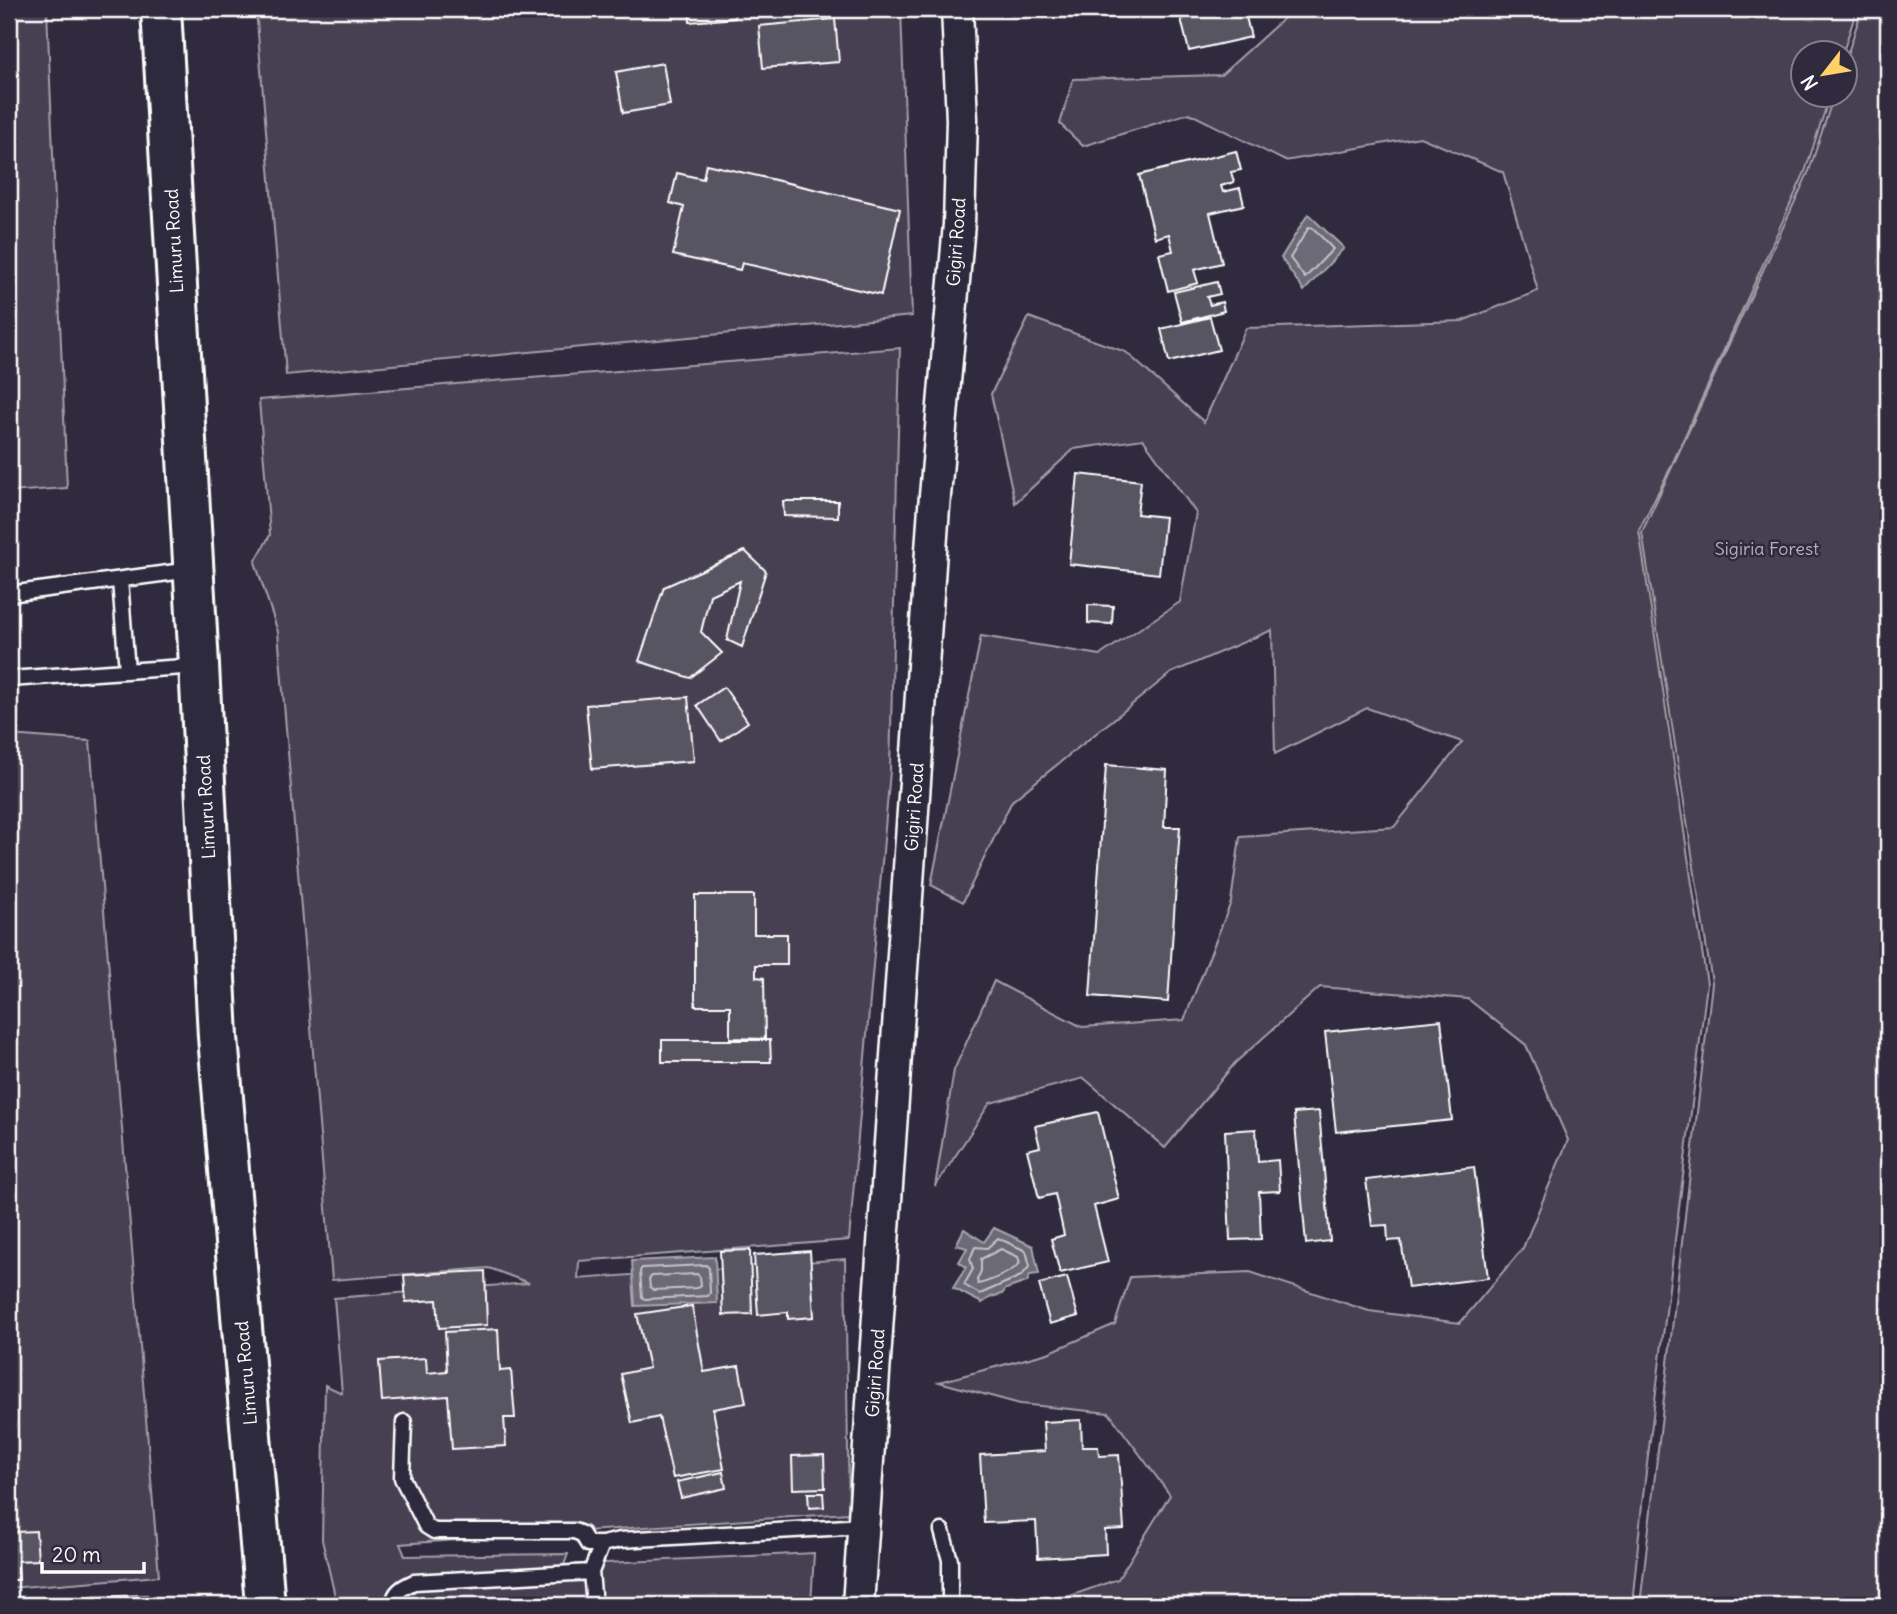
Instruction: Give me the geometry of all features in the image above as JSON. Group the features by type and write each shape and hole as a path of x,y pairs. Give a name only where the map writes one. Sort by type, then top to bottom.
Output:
{"main road":[{"name":"Limuru Road","path":"161,9 200,666 218,1037 265,1605"}],"street":[{"name":"Gigiri Road","path":"858,1605 933,521 959,225 962,120 957,9"}],"lane":[{"path":"9,594 193,570"},
{"path":"120,580 127,671"},
{"path":"9,679 200,666"},
{"path":"404,1422 402,1478 426,1526 434,1531 574,1531 582,1534 588,1544 602,1544 620,1540 864,1526"},
{"path":"942,1531 950,1560 950,1605"},
{"path":"593,1605 591,1572 602,1544"},
{"path":"394,1605 393,1599 401,1588 414,1582 591,1572"}],"green space":[{"path":"9,9 47,9 67,488 9,492"},
{"path":"256,9 901,9 912,316 286,375"},
{"path":"1294,9 1857,9 1848,38 1788,38 1788,108 1826,108 1805,172 1669,471 1639,530 1707,984 1642,1504 1632,1605 1045,1605 1118,1579 1170,1495 1109,1413 1020,1404 939,1382 1048,1353 1115,1324 1130,1277 1250,1272 1369,1311 1460,1323 1523,1248 1568,1140 1526,1045 1468,999 1320,987 1235,1063 1165,1148 1084,1078 990,1103 935,1187 954,1070 994,981 1082,1027 1184,1020 1231,902 1240,837 1394,827 1462,742 1367,708 1275,754 1272,630 1171,673 1012,801 963,902 931,885 981,636 1100,655 1180,602 1196,513 1143,439 1074,449 1015,503 991,394 1029,317 1126,352 1204,422 1246,328 1462,321 1538,291 1503,172 1420,137 1285,161 1189,113 1083,146 1060,124 1073,79 1221,75"},
{"name":"Sigiria Forest","path":"1862,9 1888,9 1888,1605 1640,1605 1712,983 1642,532 1809,171 1830,108 1858,108 1858,38 1853,38"},
{"path":"900,348 890,771 849,1240 579,1261 578,1279 845,1259 849,1513 400,1544 405,1556 568,1554 564,1565 814,1553 811,1605 337,1605 322,1540 325,1385 342,1393 334,1298 529,1283 489,1268 332,1280 278,632 255,562 270,535 259,400"},
{"path":"9,735 90,741 159,1576 9,1588"}],"water":[{"path":"1308,214 1344,248 1304,291 1281,258"},
{"path":"994,1228 1033,1246 1039,1274 1030,1275 1027,1282 1006,1289 1002,1294 982,1303 953,1288 966,1267 959,1262 967,1248 956,1245 964,1229 984,1242"},
{"path":"715,1257 717,1303 635,1306 632,1261"}],"building":[{"path":"689,9 734,9 735,18 690,22"},
{"path":"1223,9 1244,9 1251,37 1189,51 1181,19"},
{"path":"835,19 839,62 763,68 759,26"},
{"path":"663,63 670,105 623,113 616,72"},
{"path":"1236,151 1241,170 1231,172 1234,182 1221,186 1223,192 1240,188 1244,205 1210,213 1222,263 1194,270 1198,283 1168,291 1159,254 1173,251 1169,234 1155,238 1139,175"},
{"path":"706,164 900,209 881,295 742,263 740,270 673,255 684,207 670,203 677,173 703,179"},
{"path":"1217,282 1220,294 1207,297 1210,305 1222,302 1224,311 1182,322 1174,292"},
{"path":"1210,317 1219,350 1169,362 1161,329"},
{"path":"1078,474 1141,481 1137,514 1165,517 1159,574 1069,564"},
{"path":"783,501 838,501 838,517 784,516"},
{"path":"745,551 766,571 742,647 727,640 740,581 710,595 701,632 722,653 690,678 639,661 664,587"},
{"path":"1088,605 1113,606 1112,624 1088,623"},
{"path":"724,687 748,722 721,741 697,705"},
{"path":"688,697 694,761 592,769 586,705"},
{"path":"1106,765 1167,770 1164,827 1180,827 1168,1002 1090,996"},
{"path":"695,895 754,895 754,934 787,934 787,965 756,965 756,977 764,978 765,1039 730,1038 730,1006 695,1006"},
{"path":"1441,1020 1452,1120 1336,1132 1325,1032"},
{"path":"662,1040 770,1040 771,1062 662,1062"},
{"path":"1319,1111 1330,1241 1306,1244 1294,1113"},
{"path":"1098,1112 1119,1199 1094,1206 1108,1262 1060,1273 1051,1239 1064,1235 1055,1194 1039,1198 1027,1150 1040,1147 1035,1126"},
{"path":"1256,1129 1258,1162 1278,1160 1280,1191 1259,1192 1261,1239 1230,1240 1225,1131"},
{"path":"1474,1167 1488,1278 1408,1288 1401,1240 1388,1241 1387,1225 1372,1226 1366,1180"},
{"path":"750,1250 752,1314 723,1315 720,1251"},
{"path":"810,1251 814,1317 788,1319 788,1312 758,1315 754,1255"},
{"path":"485,1271 487,1325 439,1328 437,1300 406,1302 404,1275"},
{"path":"1067,1277 1078,1316 1050,1324 1039,1284"},
{"path":"692,1306 704,1372 739,1366 746,1403 713,1409 724,1469 673,1478 659,1417 632,1423 621,1374 649,1368 637,1314"},
{"path":"498,1329 500,1371 511,1370 515,1418 504,1418 506,1446 452,1449 448,1396 382,1401 379,1361 426,1358 427,1373 447,1371 445,1332"},
{"path":"1081,1420 1082,1447 1098,1447 1099,1456 1119,1455 1124,1529 1105,1530 1106,1554 1038,1558 1036,1521 984,1523 980,1455 1045,1451 1043,1422"},
{"path":"824,1455 825,1488 793,1489 792,1456"},
{"path":"723,1472 726,1488 681,1498 677,1482"},
{"path":"808,1493 823,1493 824,1507 809,1508"},
{"path":"9,1504 13,1504 15,1532 36,1531 38,1560 18,1561 19,1580 9,1580"},
{"path":"147,1595 147,1605 9,1605 9,1600"}]}
